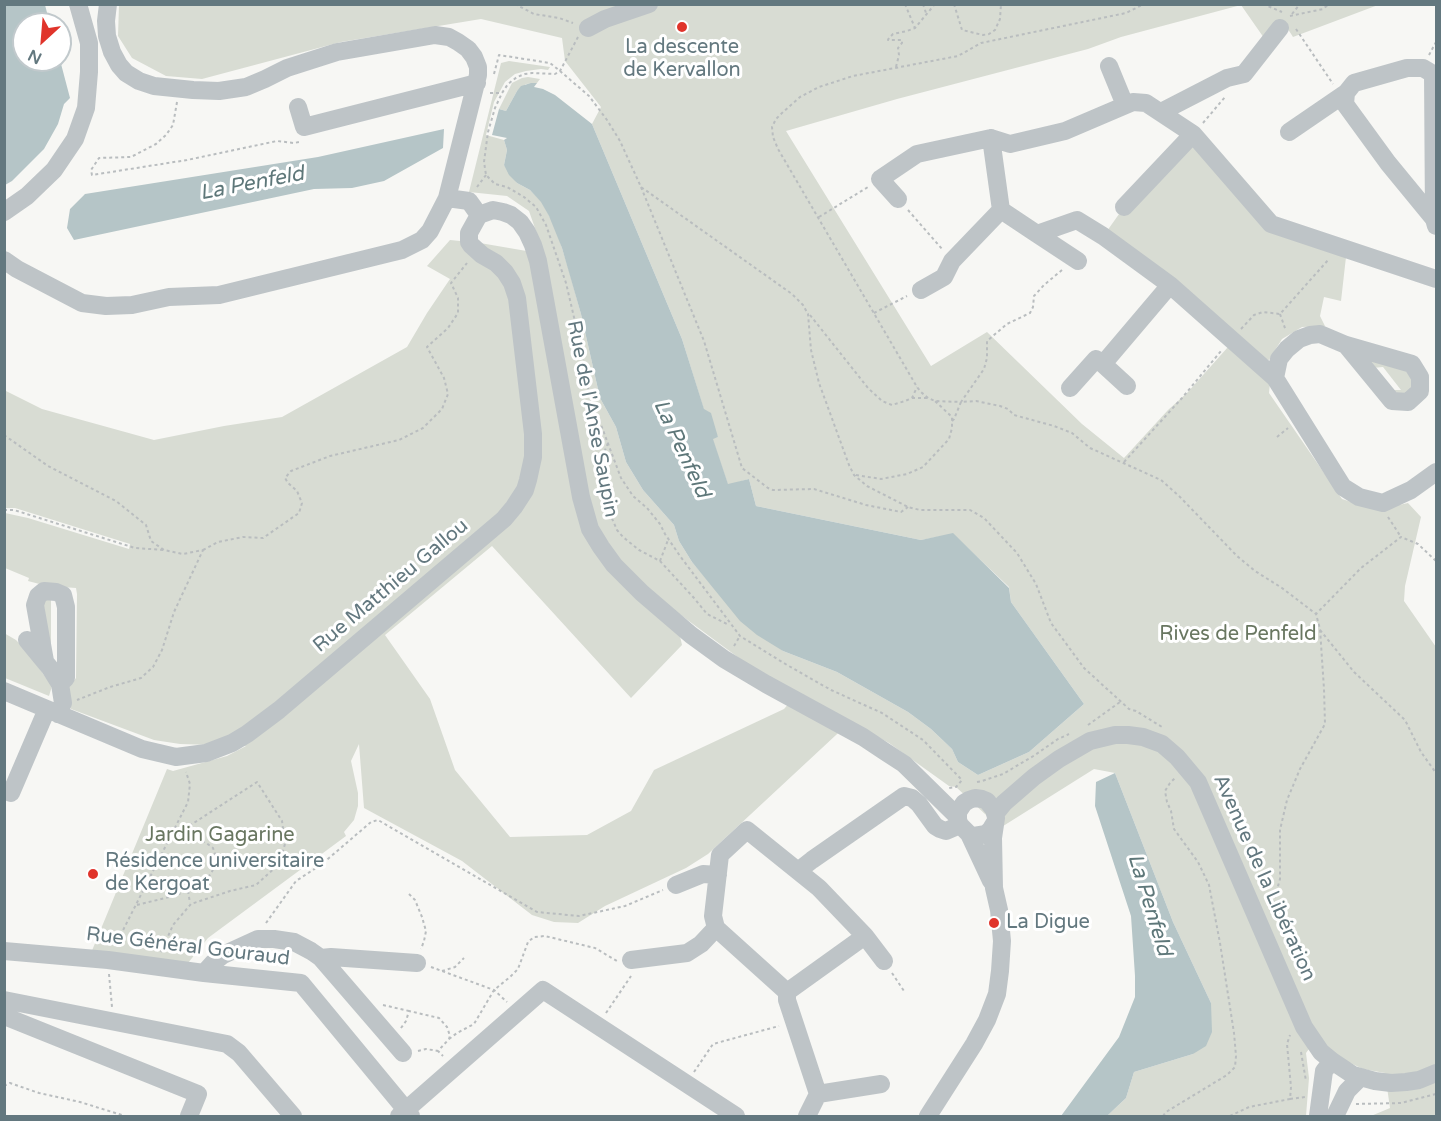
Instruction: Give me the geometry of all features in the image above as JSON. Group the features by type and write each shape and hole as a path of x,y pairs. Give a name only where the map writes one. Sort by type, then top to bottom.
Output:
{"street":[{"path":"4,212 27,196 54,170 75,139 86,108 89,72 89,43 78,4"},
{"path":"4,260 82,303 106,306 132,305 170,297 219,295 402,250 422,240 430,231 447,198 475,90 478,67 468,49 449,37 435,35 337,52 287,68 246,87 219,91 179,89 154,86 126,74 112,52 107,36 108,4"},
{"path":"588,28 605,19 649,4"},
{"path":"1161,112 1227,78 1244,74 1285,22"},
{"path":"1109,66 1125,105"},
{"path":"1289,132 1346,93 1354,84 1407,68 1423,68 1433,74 1435,222"},
{"path":"298,107 304,127 475,90"},
{"path":"1346,93 1345,104 1435,222"},
{"path":"898,199 880,179 917,154 991,138 1010,144 1065,131 1133,102 1146,103 1193,134 1271,224 1437,279"},
{"path":"1124,207 1193,134"},
{"path":"991,138 1001,210 1075,260"},
{"path":"447,198 469,201 479,215"},
{"name":"Rue de l'Anse Saupin","path":"479,215 493,210 511,215 520,222 533,245 540,272 581,497 590,529 614,565 666,614 724,659 863,737 904,764 939,792 962,825 994,888"},
{"path":"921,290 944,277 952,261 1001,210"},
{"name":"Rue Matthieu Gallou","path":"11,699 52,711 142,749 176,757 206,753 232,743 279,710 504,519 525,490 533,457 534,434 517,298 505,272 471,245 470,233 479,215"},
{"path":"1037,234 1077,220 1170,285 1275,378 1343,487 1359,497 1383,502 1411,490 1437,472"},
{"path":"1103,364 1170,285"},
{"path":"1275,378 1280,359 1287,349 1299,339 1320,334 1346,345"},
{"path":"1070,388 1096,359 1127,386"},
{"path":"45,661 35,605 38,596 44,591 63,595 66,607 66,678 60,684"},
{"path":"4,790 11,793 52,711 63,703 60,684 45,661 27,640"},
{"name":"Avenue de la Libération","path":"995,819 1004,803 1018,789 1074,749 1090,741 1115,735 1128,735 1143,737 1162,744 1188,768 1198,782 1305,1027 1321,1052 1360,1078 1391,1083 1419,1080 1437,1073"},
{"name":"Avenue de la Libération","path":"974,793 1034,777"},
{"path":"939,792 974,793 992,806 995,819 991,830 986,834 974,836 962,825 960,808 974,793"},
{"path":"798,871 904,796 912,798 919,804 935,826 946,831 962,825"},
{"name":"Rue de l'Anse Saupin","path":"928,1116 960,1068 987,1020 1006,977 999,910 994,888 995,819"},
{"path":"807,1116 818,1094 787,1000 787,992 716,928 713,916 720,855 747,830 819,888 865,936 884,961"},
{"path":"676,885 703,874 718,875"},
{"path":"631,960 687,953 701,944 716,928"},
{"path":"787,992 865,936"},
{"path":"204,973 223,955 258,939 294,942 321,958 403,1053"},
{"name":"Rue Général Gouraud","path":"4,951 108,960 301,983 406,1114"},
{"path":"321,958 417,963"},
{"path":"406,1114 543,990 736,1116"},
{"path":"4,1000 227,1044 239,1053 293,1116"},
{"path":"11,1019 198,1094 189,1116"},
{"path":"1318,1116 1324,1071 1332,1061"},
{"path":"1337,1110 1347,1091 1360,1078"},
{"path":"818,1094 881,1084"}],"path":[{"path":"515,4 534,14 559,18 588,28 579,36 560,71 555,74 532,73 517,77 508,84 495,108 488,132 484,162 486,175 495,184 507,187 536,207 549,232 566,283 589,393 621,478 633,496 660,524 669,540 740,636 831,690 882,713 923,740 962,780 956,787 939,792"},
{"path":"905,4 915,28"},
{"path":"923,4 927,14"},
{"path":"896,67 899,55 897,48 902,40 888,40 889,38 893,34 915,28 935,4"},
{"path":"954,4 962,30 983,35 995,30 1000,19 1001,4"},
{"path":"854,475 881,479 923,468 950,439 952,417 917,387 778,149 772,128 776,119 800,97 819,87 853,76 958,56 981,43 1126,13 1144,4"},
{"path":"1263,4 1297,32 1332,84 1346,93"},
{"path":"1285,22 1323,9 1329,4"},
{"path":"494,74 499,55 550,63 589,96 607,120 620,141 641,187 704,341 742,468 773,490 814,489 866,505 901,512 908,507"},
{"path":"1193,134 1244,74"},
{"path":"179,89 173,125 166,135 156,144 131,157 99,158 90,170 92,175 187,160 277,141 294,143 305,140"},
{"path":"475,90 502,93"},
{"path":"641,187 792,294 868,388 882,401 892,405 912,398 928,398"},
{"path":"818,218 854,196"},
{"path":"898,199 952,261"},
{"path":"1123,463 1254,315 1263,312 1280,314 1339,247"},
{"path":"4,510 14,510 135,548 183,554 203,550 226,540 243,537 263,538 299,513 302,502 297,491 285,478 291,471 330,456 399,440 423,428 442,409 448,394 444,378 427,347 448,328 458,313 458,298 451,283 470,259"},
{"path":"952,421 984,369 987,358 987,341 1007,324 1030,313 1034,296 1075,260"},
{"path":"874,313 921,290"},
{"path":"808,314 811,350 819,382 854,475 867,486 908,507 920,510 970,510 984,518 1017,553 1036,584 1051,623 1084,668 1129,709 1168,730"},
{"path":"912,398 917,387"},
{"path":"935,401 976,401 1000,406 1008,409 1014,415 1072,433 1090,448 1161,480 1237,556 1316,614 1320,629 1325,724 1300,769 1287,800 1280,830 1280,879 1273,904 1258,919"},
{"path":"4,435 48,466 116,501 146,525 151,541 164,550"},
{"path":"608,442 603,455 601,472 610,514 617,530 639,550 660,561 707,614 732,626"},
{"path":"1383,502 1388,517 1401,537 1418,544 1437,561"},
{"path":"1316,614 1361,568 1401,537"},
{"path":"660,561 669,540"},
{"path":"52,711 73,701 141,678 153,667 162,650 174,612 203,550"},
{"path":"1320,629 1354,672 1405,720 1421,752 1437,773"},
{"path":"1083,727 1121,702"},
{"path":"974,793 982,781 1003,774 1058,739 1075,731"},
{"path":"113,1021 108,960 188,802 190,784 186,770 176,757"},
{"path":"1163,1116 1227,1075 1234,1067 1236,1056 1220,943 1209,885 1198,862 1174,829 1165,791 1170,783 1188,768"},
{"path":"158,966 161,952 173,925 190,904 256,885 279,864 285,844 282,821 256,782 169,839"},
{"path":"252,942 296,881 322,864 371,822 378,820 537,912 579,916 625,906 676,885"},
{"path":"136,906 188,891 211,874 217,860 213,848 205,842 193,839 169,839"},
{"path":"188,891 190,904"},
{"path":"409,894 419,908 426,931 417,963 494,990 502,998"},
{"path":"438,1051 457,1033 474,1024 494,990 518,969 528,942 534,937 545,936 595,948 618,962 631,960"},
{"path":"442,970 455,967 464,958"},
{"path":"884,961 904,991"},
{"path":"614,1003 630,979"},
{"path":"367,1010 375,1003 439,1018 447,1027 449,1039"},
{"path":"390,1037 401,1028 409,1011"},
{"path":"701,1061 713,1044 794,1022"},
{"path":"1290,1099 1287,1044 1292,1029"},
{"path":"403,1053 426,1049 438,1051 455,1068"},
{"path":"4,1086 10,1083 39,1094 80,1102 125,1116"},
{"path":"1337,1110 1401,1103 1437,1094"},
{"path":"1230,1116 1249,1107 1307,1097"}],"green space":[{"path":"119,5 1241,5 786,131 931,366 987,332 1082,424 1124,458 1228,347 1270,383 1269,393 1342,499 1376,510 1408,503 1421,517 1405,586 1404,601 1436,647 1436,1116 1371,1116 1390,1108 1385,1073 1363,1069 1342,1059 1317,1038 1306,1053 1309,1078 1306,1116 1107,1116 1126,1098 1134,1072 1193,1054 1211,1003 1173,922 1115,773 1094,769 1000,828 956,787 949,786 889,743 850,722 708,854 686,868 605,906 578,923 554,922 532,915 462,861 364,808 359,744 351,761 358,793 358,806 354,820 344,832 346,836 208,938 188,963 91,953 167,769 173,771 227,756 246,746 180,744 154,740 71,709 66,691 76,678 76,588 47,586 28,581 29,578 5,568 5,513 129,549 130,544 15,508 5,508 4,390 42,409 154,440 282,417 407,347 450,279 427,266 450,240 544,254 529,211 507,196 469,192 501,63 509,61 550,67 548,70 541,69 515,74 505,82 494,102 486,135 504,140 507,150 504,165 517,183 530,190 542,202 556,229 581,314 600,398 616,427 626,462 643,490 674,525 679,541 692,562 716,590 783,651 837,672 908,712 952,749 958,762 978,775 1029,752 1084,704 1011,602 1009,587 953,534 921,540 756,506 749,479 728,485 712,438 718,437 704,410 682,339 592,124 601,107 565,61 562,38 481,19 341,42 202,79 166,76 132,58 118,36","holes":["492,546 631,698 682,645 674,610 743,661 798,693 784,709 654,770 631,811 587,835 510,837 455,770 430,699 385,635"]},
{"path":"1241,5 1378,5 1293,37 1286,26 1264,38"},
{"path":"528,77 540,79 537,83 526,84 517,91 506,111 499,109 512,83"},
{"path":"1193,140 1240,198 1346,257 1341,301 1324,297 1320,316 1325,326 1302,327 1282,339 1269,360 1263,359 1107,231 1124,207"},
{"path":"1369,361 1401,366 1416,378 1406,396 1389,390 1401,390 1383,367 1372,368"},
{"path":"51,595 51,662 49,661 43,596"},
{"path":"4,633 25,649 52,686 49,696 5,678"}],"water":[{"path":"5,4 45,5 47,12 12,12 12,72 63,72 70,98 64,104 58,124 44,149 12,181 5,185"},
{"name":"La Penfeld","path":"537,83 534,87 555,95 592,124 682,339 704,409 711,413 718,437 713,439 728,484 749,479 756,506 921,540 953,533 1009,588 1011,602 1084,704 1029,752 978,775 958,762 952,749 908,712 837,672 783,651 757,635 740,621 692,562 679,541 674,525 643,490 626,462 616,427 600,398 581,314 562,248 549,216 541,202 530,190 517,183 509,175 504,165 507,150 504,140 507,138 492,135 499,109 506,111 521,86"},
{"name":"La Penfeld","path":"444,129 443,148 384,181 352,188 314,189 74,240 67,228 70,209 85,194 318,157"},
{"name":"La Penfeld","path":"1115,773 1173,922 1211,1003 1212,1032 1206,1046 1193,1054 1134,1072 1126,1098 1107,1116 1061,1116 1119,1037 1135,997 1131,916 1095,806 1096,782"}],"place":[{"name":"La descente de Kervallon","path":"682,27"},
{"name":"Résidence universitaire de Kergoat","path":"93,874"},
{"name":"La Digue","path":"994,923"}],"park label":[{"name":"Rives de Penfeld","path":"1238,635"},
{"name":"Jardin Gagarine","path":"220,836"}]}
